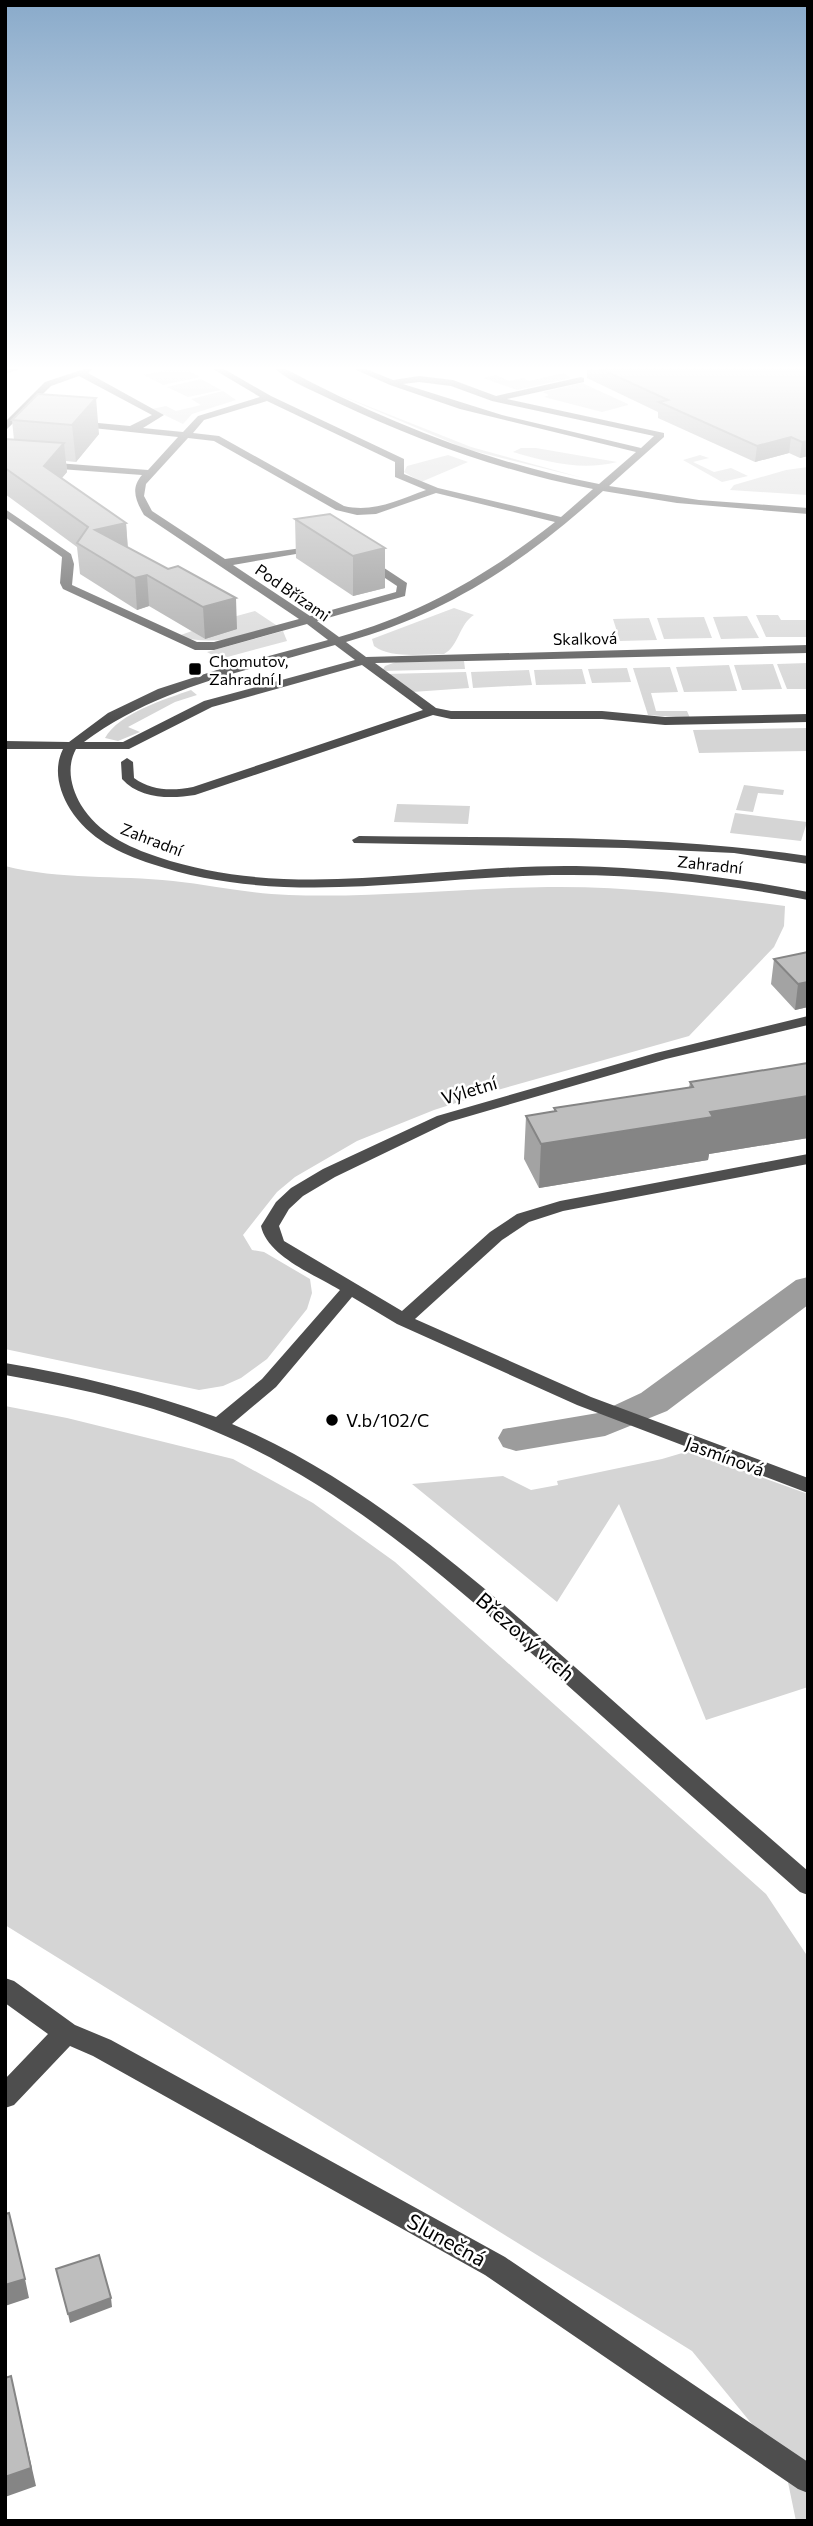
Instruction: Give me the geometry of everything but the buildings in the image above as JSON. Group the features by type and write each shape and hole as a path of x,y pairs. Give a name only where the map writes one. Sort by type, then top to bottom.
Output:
{"street":[{"name":"Pod Břízami","path":"140,487 139,496 148,513 310,621 333,640"},
{"path":"304,487 345,510 376,511 435,489"},
{"path":"430,487 564,521"},
{"path":"594,487 699,503 808,511"},
{"path":"70,747 110,715 130,704 223,671 390,624 447,600 494,572 606,487"},
{"path":"660,487 695,493 808,501"},
{"path":"5,512 67,556 67,587 116,612 195,646 214,646 310,621 396,597 403,591 403,585 398,580 352,552"},
{"path":"223,563 331,547"},
{"path":"333,640 432,711 451,715 602,715 665,721 808,718"},
{"name":"Skalková","path":"5,745 125,746 208,704 363,661 390,658 808,649"},
{"path":"127,762 128,779 146,791 166,794 195,791 432,711"},
{"name":"Zahradní","path":"70,747 65,762 64,780 72,803 89,827 108,841 166,865 256,881 305,884 542,871 628,873 724,882 808,895"},
{"path":"359,840 626,844 734,849 808,860"},
{"path":"626,844 628,873"},
{"name":"Výletní","path":"350,1289 278,1245 272,1237 270,1226 282,1206 297,1192 329,1173 443,1119 661,1056 808,1020"},
{"path":"403,1320 496,1236 536,1213 560,1206 808,1159"},
{"path":"217,1426 269,1383 350,1289"},
{"name":"Jasmínová","path":"350,1289 403,1320 584,1401 641,1425 808,1486"},
{"name":"Březový vrch","path":"5,1369 53,1376 112,1391 217,1426 275,1452 338,1487 392,1524 461,1579 808,1885"},
{"name":"Slunečná","path":"5,1989 65,2033 102,2048 495,2266 808,2479"},
{"path":"5,2097 65,2033"}],"shaded area":[{"path":"732,487 808,487 808,495 730,490"},
{"path":"454,608 474,615 465,624 453,646 444,654 389,653 374,646 372,639"},
{"path":"255,611 279,627 241,637 216,640 191,639 178,636 192,631 205,639 222,620"},
{"path":"756,615 778,615 781,620 807,620 808,637 766,637"},
{"path":"747,616 759,638 721,639 713,617"},
{"path":"704,617 712,638 664,639 657,618"},
{"path":"649,618 657,640 620,641 613,619"},
{"path":"283,631 287,641 220,659 207,652"},
{"path":"464,661 465,669 382,671 385,666 396,662"},
{"path":"808,663 808,689 787,689 777,664"},
{"path":"773,664 782,689 742,690 734,665"},
{"path":"729,665 737,691 684,692 676,667"},
{"path":"670,667 678,692 651,693 656,711 687,711 690,718 648,715 633,668"},
{"path":"627,668 631,682 592,683 588,669"},
{"path":"582,669 586,684 536,685 534,670"},
{"path":"529,670 532,685 473,688 471,672"},
{"path":"466,672 469,688 412,692 385,674"},
{"path":"191,690 197,695 175,702 128,727 140,732 118,741 105,738 132,714"},
{"path":"808,728 808,751 699,753 693,730"},
{"path":"744,785 784,790 783,795 758,793 753,812 736,810"},
{"path":"397,804 470,806 468,824 394,822"},
{"path":"735,813 807,822 801,841 730,833"},
{"path":"5,866 47,873 152,879 289,895 548,887 637,890 785,906 784,926 774,947 689,1036 434,1110 357,1141 295,1177 277,1192 243,1235 252,1250 264,1252 310,1279 312,1293 307,1309 267,1359 241,1378 223,1386 199,1390 5,1349"},
{"path":"5,1406 67,1418 233,1459 313,1503 395,1562 766,1894 808,1957 808,2521 796,2521 784,2463 692,2351 5,1925"},
{"path":"689,1451 808,1494 808,1687 706,1720 619,1504 557,1602 412,1484 503,1476 531,1490 558,1485 557,1481"}],"waterway":[{"path":"516,1438 605,1424 654,1402 808,1288"}],"place":[{"name":"Chomutov, Zahradní I","path":"195,669"},
{"name":"V.b/102/C","path":"332,1420"}]}
